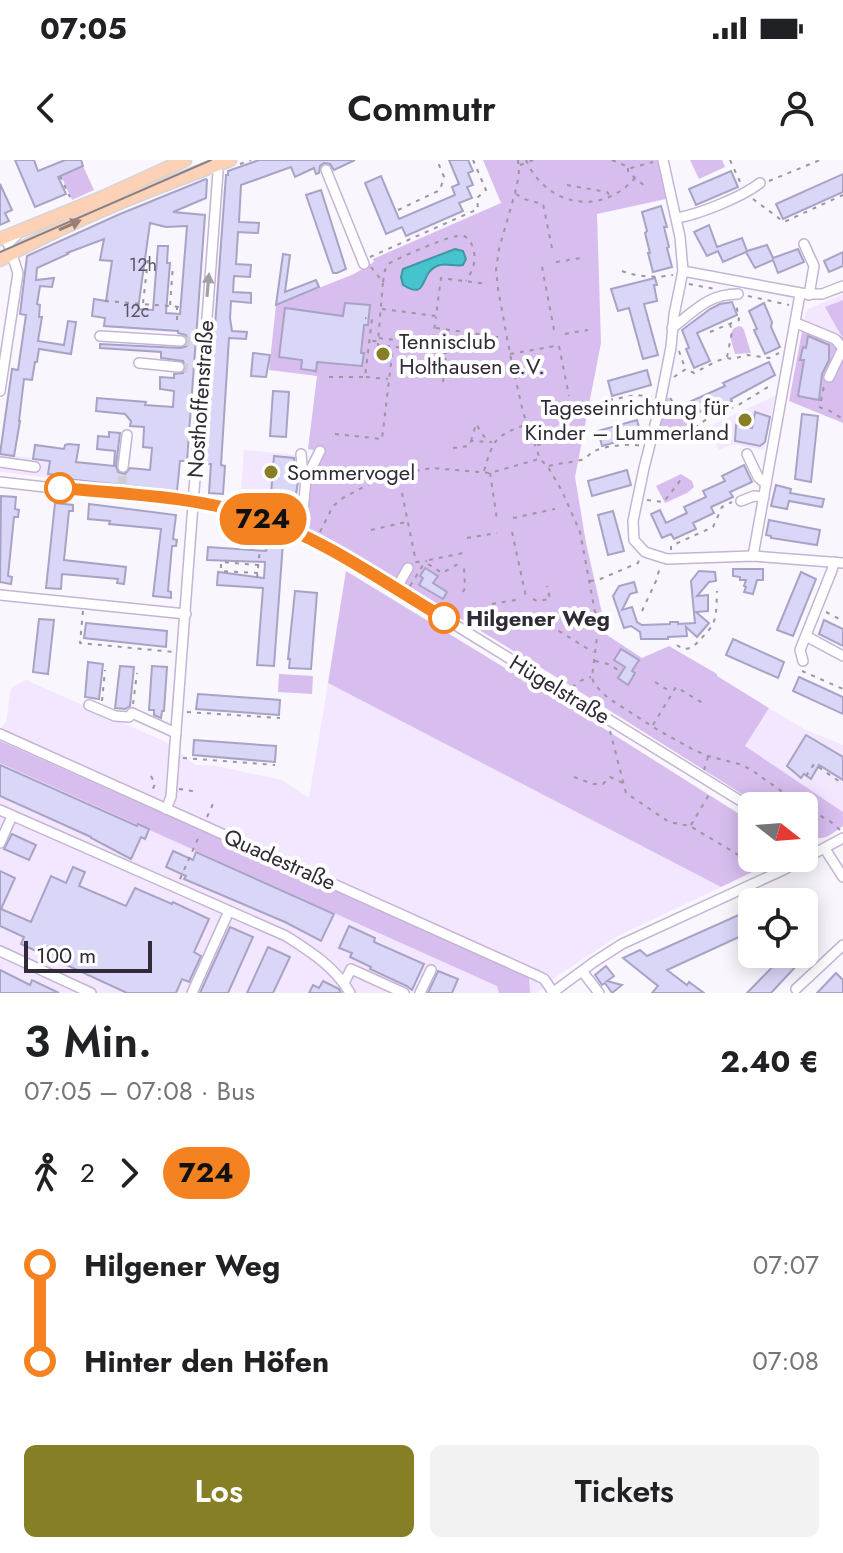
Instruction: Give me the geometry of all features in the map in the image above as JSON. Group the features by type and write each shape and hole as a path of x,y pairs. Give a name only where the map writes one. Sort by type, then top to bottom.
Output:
{"main road":[{"path":"0,239 185,160"},
{"path":"6,256 165,183 230,160"}],"street":[{"path":"660,160 677,218 683,254 682,273 662,396 632,529 634,540 645,552 666,558 753,556 838,562 800,650 803,661"},
{"name":"Nosthoffenstraße","path":"166,809 171,797 186,614 194,503 198,368 217,179 215,163"},
{"path":"326,170 364,261"},
{"path":"677,218 747,192 760,183"},
{"path":"0,391 18,273 6,256 9,241 24,229"},
{"path":"753,556 796,323 814,266 804,244"},
{"path":"682,273 805,294 822,294 843,286"},
{"path":"672,328 701,305 728,294 738,294"},
{"path":"796,323 835,339 843,348 829,377"},
{"path":"100,336 181,341"},
{"path":"139,363 179,367"},
{"path":"123,467 127,435"},
{"path":"301,534 306,479 320,451"},
{"path":"301,454 306,479"},
{"path":"747,454 758,477 766,484"},
{"path":"0,462 35,467"},
{"name":"Hügelstraße","path":"0,482 121,490 232,510 301,534 738,799"},
{"path":"741,501 754,496 764,497"},
{"path":"396,589 413,572"},
{"path":"0,595 186,614"},
{"path":"806,636 843,656"},
{"path":"89,705 115,716 129,717 132,713 176,733"},
{"name":"Quadestraße","path":"0,734 538,976 553,992"},
{"path":"0,810 286,936 323,961 350,993"},
{"path":"0,843 12,816"},
{"path":"818,853 843,837"},
{"path":"825,849 843,877"},
{"path":"553,992 606,953 635,937 777,872"},
{"path":"192,993 229,911"},
{"path":"796,989 843,945"},
{"path":"0,951 91,993"},
{"path":"344,983 351,969 404,993"},
{"path":"420,993 431,970"},
{"path":"582,971 599,993"}],"path":[{"path":"398,210 440,190 444,177 437,160"},
{"path":"383,282 364,261 478,209 477,198 486,190 473,160"},
{"path":"518,160 520,165 515,193 496,270 517,391 540,459 548,467 575,517 584,550 597,629 592,677 598,690 607,700 657,731 708,756 750,769 835,825 843,837"},
{"path":"520,165 533,160"},
{"path":"612,160 628,167 660,160"},
{"path":"730,160 753,200 784,222 843,195"},
{"path":"760,183 772,181 820,160"},
{"path":"526,161 543,186 565,199 590,202 611,196 635,178"},
{"path":"628,167 628,172 646,187"},
{"path":"60,176 72,202"},
{"path":"567,185 607,192 611,196"},
{"path":"515,193 543,204 553,253"},
{"path":"447,353 378,345 385,270 388,264 459,235 466,237 474,252 473,269 466,281"},
{"path":"556,262 581,258"},
{"path":"143,304 148,260"},
{"path":"170,306 173,265"},
{"path":"542,267 555,335"},
{"path":"622,271 636,276 648,274 661,277 682,273"},
{"path":"432,351 441,278 487,284"},
{"path":"710,332 739,320 738,294"},
{"path":"105,301 179,307 177,320"},
{"path":"382,309 436,316"},
{"path":"365,318 372,319 365,377"},
{"path":"727,358 732,332 730,324"},
{"path":"435,328 498,337"},
{"path":"443,382 449,330"},
{"path":"565,334 588,330"},
{"path":"370,340 432,345"},
{"path":"510,354 557,346 569,396"},
{"path":"335,434 382,439 393,347"},
{"path":"671,347 677,348 686,369 694,373 727,358 748,355 769,358 786,350 791,351"},
{"path":"367,362 372,363"},
{"path":"665,379 686,369"},
{"path":"821,401 826,375 829,377"},
{"path":"329,377 389,379"},
{"path":"548,467 584,459 595,450 613,446 651,446 685,440 695,427 768,387 783,388"},
{"path":"609,400 667,395 688,423 695,427"},
{"path":"819,407 843,419"},
{"path":"453,448 469,446 476,424 488,442"},
{"path":"483,473 493,443 503,433 528,424"},
{"path":"471,441 493,443"},
{"path":"536,445 547,443"},
{"path":"315,541 333,506 391,475 432,468 490,473 540,459"},
{"path":"490,473 497,519"},
{"path":"638,498 664,502 682,477"},
{"path":"402,493 416,562 463,553"},
{"path":"642,611 671,546 713,527 722,507 741,501"},
{"path":"513,518 555,509"},
{"path":"259,565 221,562 221,571 258,576 259,565 262,519"},
{"path":"371,530 408,522"},
{"path":"512,532 526,597"},
{"path":"467,538 497,533"},
{"path":"589,581 638,563 645,552"},
{"path":"410,588 413,572 427,562"},
{"path":"427,562 442,573"},
{"path":"439,577 460,563"},
{"path":"463,592 464,567"},
{"path":"413,572 423,579"},
{"path":"533,599 550,599 547,586"},
{"path":"677,645 683,649 692,648 711,628 716,621 717,591"},
{"path":"492,604 521,599"},
{"path":"84,604 80,643 183,653"},
{"path":"817,609 843,621"},
{"path":"533,615 594,653"},
{"path":"835,623 837,618"},
{"path":"594,661 622,672"},
{"path":"803,661 799,669 841,689 837,693"},
{"path":"101,710 105,670"},
{"path":"132,713 137,673"},
{"path":"806,679 808,674"},
{"path":"564,692 592,677"},
{"path":"819,685 821,679"},
{"path":"655,682 672,693"},
{"path":"652,726 676,687 706,705"},
{"path":"178,711 280,718"},
{"path":"607,718 626,793 669,822 690,826 761,869 766,877"},
{"path":"702,776 708,756"},
{"path":"174,757 275,765"},
{"path":"806,776 814,764 843,784"},
{"path":"148,800 155,784 151,776"},
{"path":"574,777 593,784 603,784 610,777 623,783"},
{"path":"690,826 715,784"},
{"path":"172,787 193,791"},
{"path":"176,888 213,804"}],"shaded area":[{"path":"483,160 659,160 666,199 597,214 601,343 575,477 607,635 642,658 669,646 769,708 745,746 813,792 739,792 566,683 304,526 309,478 320,451 308,449 317,376 269,370 276,305 354,274 374,262 373,259 501,203"},
{"path":"690,160 722,160 725,167 699,179"},
{"path":"83,166 94,190 72,200 61,176"},
{"path":"843,294 843,338 804,321 808,309"},
{"path":"843,300 843,423 789,401 804,321 842,337 825,307"},
{"path":"739,326 744,330 751,353 735,354 730,336 733,329"},
{"path":"666,396 695,427 684,439 657,442"},
{"name":"Tageseinrichtung für Kinder – Lummerland","path":"775,396 764,450 733,444 719,450 712,435 714,424"},
{"path":"38,445 56,447 53,478 0,472 0,454 37,459"},
{"name":"Sommervogel","path":"244,450 299,455 302,494 299,523 258,507 260,489 241,489"},
{"path":"681,474 692,481 694,487 665,503 656,486"},
{"path":"346,571 738,813 738,872 753,872 721,887 328,683"},
{"path":"279,674 313,676 312,694 278,692"},
{"path":"26,680 166,742 196,765 217,766 282,780 309,798 328,683 721,887 618,936 537,993 0,993 0,729 6,722 11,688"},
{"path":"769,708 806,730 843,745 843,812 818,795 818,792 813,792 745,746"},
{"path":"0,741 524,974 529,978 530,993 499,993 497,986 0,763"},
{"path":"818,795 843,812 843,826 820,838"}],"water":[{"path":"455,249 463,251 466,259 463,265 443,264 431,269 417,290 403,285 403,269"}],"building":[{"path":"15,160 34,160 38,171 65,160 81,160 83,166 58,177 66,194 35,207"},
{"path":"259,160 355,160 334,170 330,164 324,163 319,173 316,174 314,168 295,177 291,167 241,185 239,222 259,223 258,233 238,232 236,264 251,265 250,277 234,276 233,292 251,293 251,303 231,301 232,331 247,332 246,339 229,338 221,465 225,466 223,494 209,493 211,464 205,464 226,175 228,171"},
{"path":"449,160 468,160 473,171 468,173 473,185 467,187 472,198 459,203 463,211 406,236 402,227 386,234 365,183 381,176 399,219 455,195 452,187 459,184"},
{"path":"731,171 738,187 696,205 689,189"},
{"path":"843,174 843,192 783,219 776,204"},
{"path":"207,180 206,198 173,212 205,215 187,461 180,461 177,491 57,478 57,475 48,474 50,461 33,459 35,445 64,449 68,444 79,445 76,462 114,466 115,451 97,449 98,436 109,437 109,432 120,433 118,472 125,474 130,468 150,470 152,448 143,447 144,427 130,426 131,421 125,414 96,411 97,398 173,407 174,391 160,389 160,377 174,378 174,374 183,373 186,368 183,361 161,358 161,352 100,348 100,344 181,348 187,346 188,341 186,335 178,331 104,326 105,318 92,316 94,299 106,301 112,261 100,260 104,239 37,268 36,280 54,278 52,287 40,286 37,304 40,305 39,317 42,317 38,341 64,345 68,321 76,322 71,354 39,349 32,380 24,379 14,456 0,454 12,369 18,370 26,315 20,314 27,256 120,214","holes":["150,223 166,227 187,226 180,314 166,313 170,263 167,263 168,246 158,246 153,310 138,309"]},
{"path":"0,184 12,210 5,213 9,221 0,225"},
{"path":"321,190 346,269 337,273 333,273 306,195"},
{"path":"661,206 672,267 653,272 642,212"},
{"path":"709,225 717,247 742,238 747,251 767,245 773,258 798,249 804,262 778,273 773,260 755,268 746,252 723,262 718,251 707,256 694,232"},
{"path":"843,252 843,266 829,272 824,261"},
{"path":"283,254 290,255 285,292 316,280 319,287 276,305"},
{"path":"655,278 657,301 644,304 658,355 643,359 629,308 618,311 611,289"},
{"path":"732,302 737,315 697,333 710,361 694,368 682,330 710,309"},
{"path":"345,303 370,305 368,325 364,325 362,366 317,362 316,371 301,369 302,360 279,357 285,308 343,316"},
{"path":"764,303 780,347 765,354 749,311"},
{"path":"808,336 829,345 829,360 822,374 819,400 798,396 804,360 800,360"},
{"path":"253,353 270,355 266,377 251,376"},
{"path":"769,362 775,375 714,410 712,406 693,415 687,403"},
{"path":"647,370 651,385 612,396 608,381"},
{"path":"273,391 289,392 286,437 270,436"},
{"path":"755,412 770,417 765,442 760,446 735,441 736,425 752,428"},
{"path":"802,414 818,416 811,482 795,479"},
{"path":"637,420 641,435 602,446 598,431"},
{"path":"274,456 294,458 298,481 294,508 270,507"},
{"path":"744,465 752,482 730,492 733,497 711,507 714,513 693,523 696,529 674,539 671,534 662,538 651,514 660,510 666,523 687,513 684,507 706,497 703,491 725,481 722,476"},
{"path":"627,470 631,485 592,496 588,481"},
{"path":"776,485 791,489 790,493 824,499 822,507 789,501 787,509 771,506"},
{"path":"1,496 16,497 15,509 19,510 18,517 14,517 8,576 12,577 11,584 0,582"},
{"path":"55,503 73,505 73,511 69,511 64,560 126,567 124,584 117,583 118,579 62,574 61,589 46,588"},
{"path":"89,504 176,515 173,539 177,540 176,546 172,546 168,591 171,598 153,596 161,529 88,519"},
{"path":"613,511 624,551 608,555 598,515"},
{"path":"769,520 820,530 817,545 771,538 766,535"},
{"path":"267,540 283,542 274,666 257,665 263,588 217,585 218,572 264,578 265,562 207,560 208,547 266,551"},
{"path":"425,568 438,576 433,583 447,592 443,599 419,585"},
{"path":"733,569 763,569 763,580 757,580 753,594 744,592 746,580 733,576"},
{"path":"699,571 715,572 716,581 709,582 697,596 708,595 708,611 696,612 709,623 697,637 686,627 687,636 641,639 640,632 631,626 624,628 613,596 619,586 634,582 637,592 630,594 622,610 632,607 637,622 642,625 695,623 691,581"},
{"path":"801,572 816,579 793,636 777,630"},
{"path":"295,591 317,593 311,669 289,668"},
{"path":"39,619 54,620 48,674 33,672"},
{"path":"824,620 843,629 843,646 819,634"},
{"path":"86,623 167,631 166,647 84,638"},
{"path":"733,639 784,662 778,678 726,655"},
{"path":"621,649 639,660 628,685 618,678 625,667 614,660"},
{"path":"88,662 103,664 99,699 85,697"},
{"path":"120,666 134,667 130,706 125,709 115,708"},
{"path":"152,666 167,667 161,718 154,715 154,710 149,710"},
{"path":"799,677 843,697 843,714 793,691"},
{"path":"198,694 280,700 279,715 196,709"},
{"path":"806,735 843,757 843,780 819,765 811,779 804,774 801,778 787,766"},
{"path":"194,740 276,746 275,762 193,755"},
{"path":"0,765 149,829 145,839 141,837 131,859 91,837 0,796"},
{"path":"12,834 36,845 29,860 4,849"},
{"path":"173,851 193,860 196,852 334,914 321,941 285,922 184,879 186,876 166,867"},
{"path":"73,867 85,872 79,886 126,906 135,888 209,919 194,952 201,956 189,982 182,979 176,993 127,993 21,944 24,937 0,926 0,871 15,878 1,909 31,922 51,876 66,883"},
{"path":"738,915 738,937 667,970 704,993 652,993 658,986 623,958 640,950 647,956"},
{"path":"349,926 375,938 374,942 424,964 412,990 370,969 350,957 352,953 339,948"},
{"path":"230,927 253,937 228,993 200,993"},
{"path":"268,947 290,957 273,993 247,993"},
{"path":"606,966 614,976 607,981 622,985 612,993 595,975"},
{"path":"771,968 794,968 771,993 747,993"},
{"path":"0,970 30,985 32,980 59,993 0,993"},
{"path":"438,971 458,979 452,993 428,993"},
{"path":"836,973 843,980 843,993 817,993"},
{"path":"323,981 341,993 309,993 313,985 319,988"}],"tunnel":[{"path":"181,341 196,342"},
{"path":"179,367 193,368"},
{"path":"122,485 123,467"}],"tram line":[{"path":"0,252 211,160"}],"bus line":[{"name":"724","path":"60,488 177,500 257,517 318,542 444,618"}],"place":[{"name":"Tennisclub Holthausen e.V.","path":"383,354"},
{"name":"Tageseinrichtung für Kinder – Lummerland","path":"745,420"},
{"name":"Sommervogel","path":"271,472"},
{"name":"Hilgener Weg","path":"444,618"}]}
